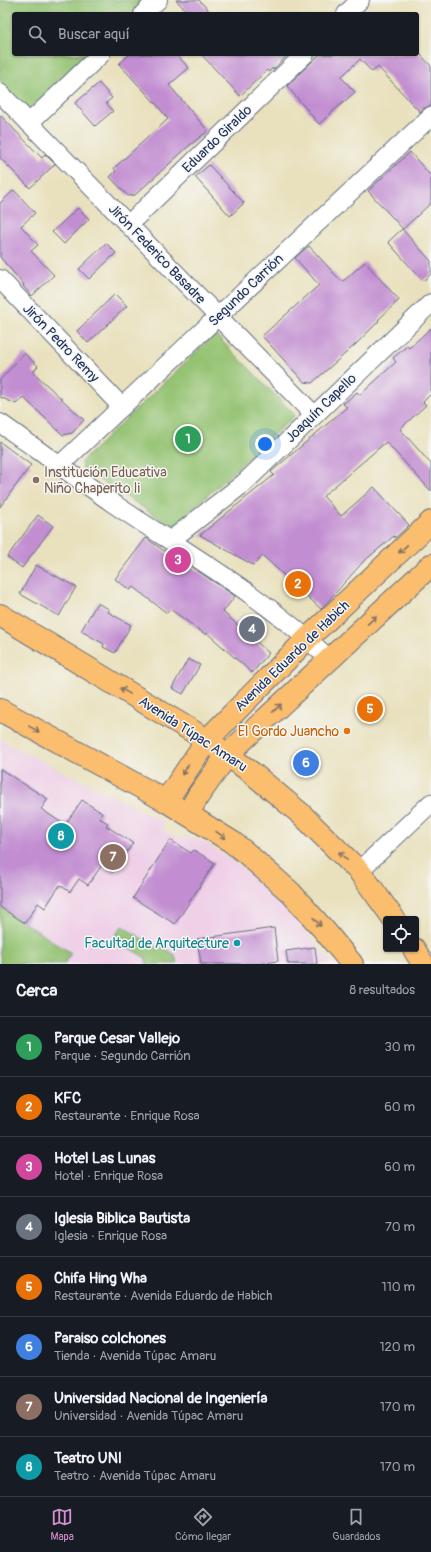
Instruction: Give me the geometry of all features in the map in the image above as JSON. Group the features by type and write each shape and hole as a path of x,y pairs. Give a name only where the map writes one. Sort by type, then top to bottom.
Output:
{"main road":[{"name":"Avenida Eduardo de Habich","path":"166,801 191,761 207,740 308,638 431,522"},
{"name":"Avenida Eduardo de Habich","path":"188,814 198,796 228,754 431,565"},
{"name":"Avenida Túpac Amaru","path":"0,615 228,754 301,814 359,871 392,916"},
{"path":"0,710 166,801 212,828 246,853 291,893 352,964"},
{"path":"416,952 423,964"}],"street":[{"path":"145,12 158,0"},
{"path":"348,12 360,0"},
{"path":"29,123 99,56"},
{"name":"Eduardo Giraldo","path":"129,224 302,56"},
{"name":"Jirón Federico Basadre","path":"0,93 129,224 218,318 268,366 314,415"},
{"name":"Segundo Carrión","path":"60,465 431,116"},
{"name":"Jirón Pedro Remy","path":"0,279 122,407"},
{"name":"Joaquín Capello","path":"171,540 244,483 431,303"},
{"path":"0,423 114,504 171,540 284,619 308,638 329,659"},
{"path":"359,871 431,803"}],"shaded area":[{"path":"0,739 160,820 164,824 162,830 179,838 187,837 200,840 209,845 243,868 274,894 333,964 0,964"}],"green space":[{"path":"0,0 148,0 135,12 12,12 12,56 87,56 31,108 25,109 0,81"},
{"path":"215,334 295,415 173,527 83,469 81,462"},
{"path":"0,907 71,953 64,964 0,964"},
{"path":"122,926 160,950 162,947 175,955 177,964 147,964 146,958 124,945 123,940 115,935"}],"building":[{"path":"176,0 199,0 210,12 187,12"},
{"path":"420,54 431,66 431,106 424,108 420,112 378,67 372,72 360,59 341,77 355,92 319,124 287,86 318,56 419,56"},
{"path":"128,56 178,56 189,68 169,85 208,131 190,145 135,195 128,196 110,177 116,171 114,168 168,119 119,64"},
{"path":"203,56 286,56 273,70 272,68 269,72 267,70 240,96"},
{"path":"99,83 112,98 106,103 113,111 95,126 75,103"},
{"path":"0,115 42,158 45,154 55,164 30,188 0,158"},
{"path":"410,152 431,176 431,203 403,229 368,191"},
{"path":"209,165 244,203 230,216 195,177"},
{"path":"14,190 35,213 21,226 38,245 31,251 54,275 32,296 0,257 0,203"},
{"path":"78,208 89,219 64,244 52,232"},
{"path":"402,229 431,261 431,274 423,281 388,242"},
{"path":"106,243 116,253 89,279 79,269"},
{"path":"309,246 342,282 365,262 399,300 356,344 312,383 304,382 262,336 319,285 295,258"},
{"path":"115,294 127,306 88,343 77,331"},
{"path":"431,328 431,394 423,402 426,405 400,429 431,464 431,491 386,442 323,496 341,516 374,487 409,525 395,538 394,536 363,562 321,609 263,556 253,565 200,535 274,475 271,472 347,407 343,404 357,392 360,395 396,362 393,358 407,346 409,348"},
{"path":"24,353 38,366 33,372 84,420 72,433 63,435 23,397 16,404 0,397 0,380"},
{"path":"0,442 31,465 0,507"},
{"path":"38,515 53,526 22,568 7,557"},
{"path":"146,538 181,563 183,561 235,596 223,612 269,653 252,673 207,633 206,635 170,609 167,613 133,587 130,590 115,579"},
{"path":"36,565 76,587 59,616 20,594"},
{"path":"97,603 109,609 108,612 131,625 115,653 103,647 104,644 81,631"},
{"path":"188,659 200,665 183,694 172,688"},
{"path":"0,769 48,799 41,809 65,825 82,800 102,813 99,818 108,823 106,826 133,843 113,872 102,865 88,885 79,879 70,892 60,885 45,908 38,903 25,923 0,907"},
{"path":"170,840 191,853 194,850 215,863 175,924 133,898"},
{"name":"Facultad de Arquitecture","path":"274,928 278,961 259,964 201,964 197,939"},
{"path":"315,947 317,964 288,964 286,951"}],"place":[{"name":"Parque Cesar Vallejo","path":"188,439"},
{"name":"Institución Educativa Niño Chaperito Ii","path":"36,480"},
{"name":"Hotel Las Lunas","path":"178,560"},
{"name":"KFC","path":"298,584"},
{"name":"Iglesia Biblica Bautista","path":"252,629"},
{"name":"Chifa Hing Wha","path":"370,709"},
{"name":"El Gordo Juancho","path":"347,731"},
{"name":"Paraiso colchones","path":"306,763"},
{"name":"Teatro UNI","path":"61,836"},
{"name":"Universidad Nacional de Ingeniería","path":"113,857"},
{"name":"Facultad de Arquitecture","path":"237,943"}]}
